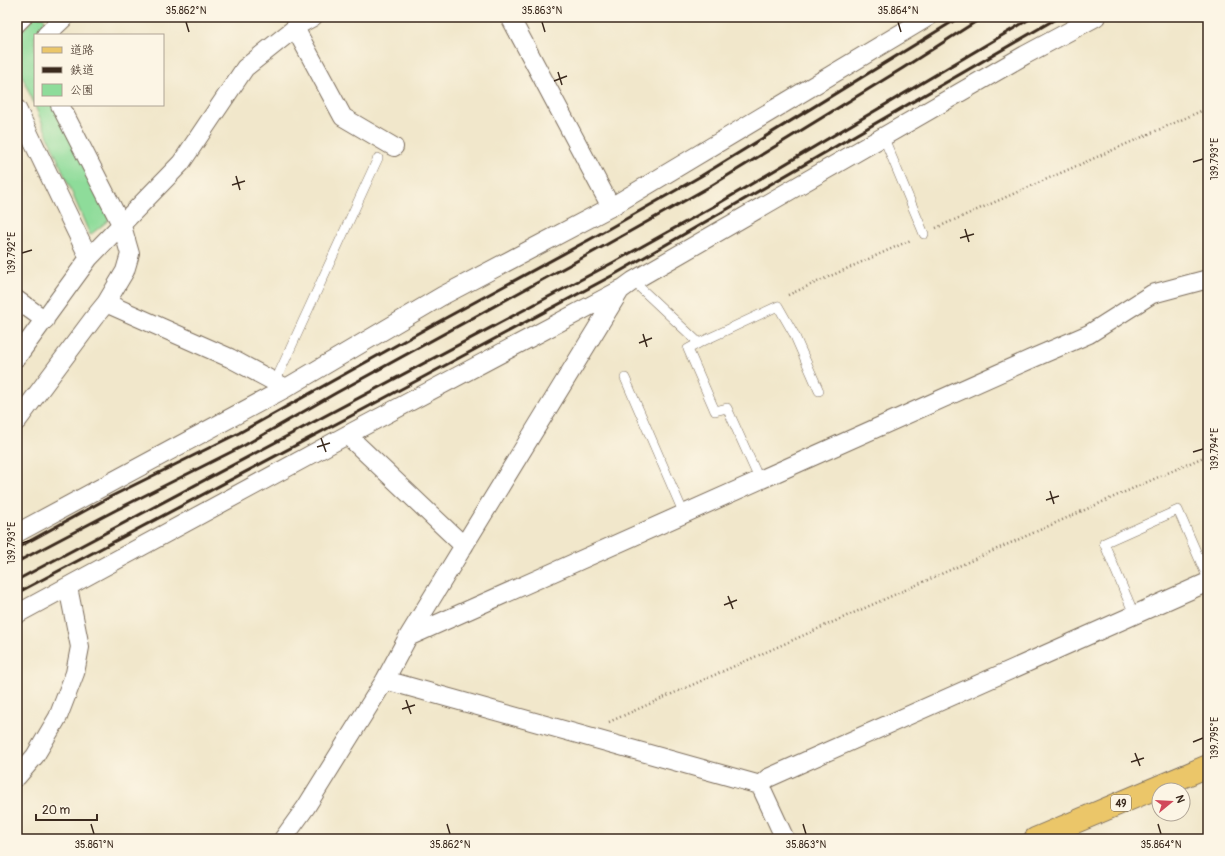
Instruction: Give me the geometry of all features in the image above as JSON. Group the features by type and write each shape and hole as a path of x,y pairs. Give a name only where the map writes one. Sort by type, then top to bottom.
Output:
{"main road":[{"name":"49","path":"1035,839 1208,766"}],"street":[{"path":"17,23 23,17"},
{"path":"47,34 65,17"},
{"path":"510,17 611,207"},
{"path":"17,533 442,296 611,207 928,17"},
{"path":"17,614 628,285 882,136 1025,55 1096,17"},
{"path":"17,357 89,258 122,226 181,163 245,68 301,22 343,117 394,147"},
{"path":"17,421 92,319 106,304 125,272 130,254 122,226 61,106"},
{"path":"17,109 89,258"},
{"path":"408,637 1089,334 1152,294 1208,279"},
{"path":"283,839 306,808 385,680 408,637 464,546 628,285"},
{"path":"17,300 45,320"},
{"path":"106,304 230,358 281,385"},
{"path":"347,435 464,546"},
{"path":"760,785 768,778 1208,582"},
{"path":"17,777 35,756 58,717 74,673 80,647 68,587"},
{"path":"385,680 760,785 785,839"}],"lane":[{"path":"882,136 924,234"},
{"path":"281,385 378,158"},
{"path":"628,285 699,343"},
{"path":"760,481 727,408 715,412 688,349 778,306 794,334 818,391"},
{"path":"625,378 684,514"},
{"path":"1134,614 1104,542 1178,510 1208,578"}],"path":[{"path":"778,306 781,298 1208,108"},
{"path":"577,734 618,718 1208,455"}],"green space":[{"path":"35,17 43,17 45,19 39,34 34,34 34,104 17,64 17,36"},
{"path":"35,106 63,106 109,220 90,235"}],"railway":[{"path":"17,548 110,497 239,433 596,236 701,176 960,17"},
{"path":"17,562 245,445 336,393 709,187 983,17"},
{"path":"17,580 614,262 716,205 1033,17"},
{"path":"17,593 617,273 1059,17"}]}
